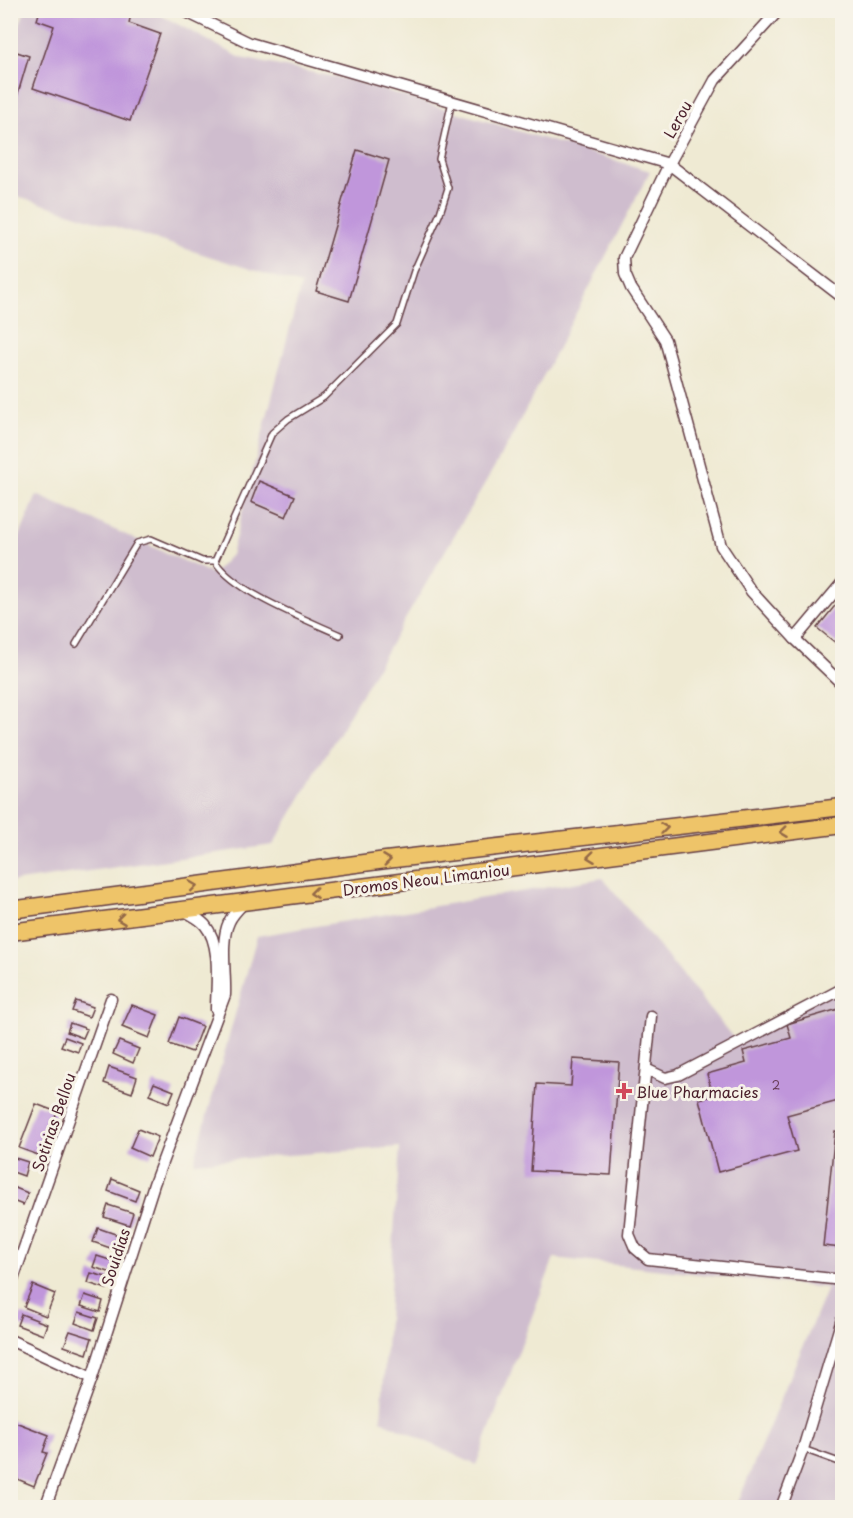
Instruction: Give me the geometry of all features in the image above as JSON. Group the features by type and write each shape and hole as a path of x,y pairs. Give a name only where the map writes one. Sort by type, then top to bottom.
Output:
{"main road":[{"name":"Dromos Neou Limaniou","path":"10,910 386,860 843,807"},
{"name":"Dromos Neou Limaniou","path":"10,933 843,825"}],"street":[{"path":"182,10 250,43 669,164 843,297"},
{"name":"Lerou","path":"779,10 716,81 669,164 624,258 625,274 631,288 665,340 721,546 751,591 795,639"},
{"path":"843,583 795,639 843,684"},
{"name":"Souidias","path":"45,1508 92,1378 154,1184 225,995 224,936 230,919 244,903"},
{"name":"Souidias","path":"185,911 204,924 212,937 218,970 217,1017"},
{"path":"646,1069 665,1078 678,1075 843,989"},
{"name":"Sotirias Bellou","path":"10,1288 111,999"},
{"path":"651,1016 629,1234 634,1248 648,1259 843,1280"},
{"path":"781,1508 803,1449 843,1319"},
{"path":"10,1340 92,1378"}],"lane":[{"path":"215,561 272,433 288,418 324,397 396,324 414,270 440,213 448,188 445,172 439,159 452,101"},
{"path":"76,644 137,543 152,539 202,561 215,561"},
{"path":"215,561 230,579 340,635"},
{"path":"803,1449 843,1463"}],"shaded area":[{"path":"25,11 153,11 241,58 354,81 650,171 509,442 273,845 11,882 10,559 37,495 213,574 231,555 301,285 11,194 11,45"},
{"path":"603,878 735,1040 842,982 842,1507 736,1507 827,1288 554,1258 476,1465 381,1420 400,1147 194,1162 257,936"}],"building":[{"path":"40,10 120,10 131,14 129,23 160,34 130,121 33,88 54,26 37,20"},
{"path":"17,52 29,56 16,100 10,99 10,74"},
{"path":"357,150 389,160 349,301 316,291"},
{"path":"259,481 295,496 286,517 251,502"},
{"path":"842,597 842,648 817,628"},
{"path":"76,1001 93,1007 89,1017 72,1011"},
{"path":"132,1005 158,1015 149,1038 122,1027"},
{"path":"842,1008 842,1100 787,1115 797,1151 718,1172 699,1099 713,1096 707,1074 746,1063 743,1051 791,1038 787,1024"},
{"path":"179,1017 202,1026 192,1052 169,1044"},
{"path":"70,1023 87,1029 83,1038 67,1032"},
{"path":"65,1037 81,1043 78,1052 61,1046"},
{"path":"119,1041 139,1049 133,1063 113,1054"},
{"path":"573,1059 619,1062 611,1175 531,1171 537,1084 571,1086"},
{"path":"109,1067 137,1077 132,1093 104,1083"},
{"path":"154,1083 174,1091 169,1103 149,1095"},
{"path":"36,1104 57,1112 41,1156 19,1148"},
{"path":"138,1129 158,1137 150,1157 130,1148"},
{"path":"835,1131 842,1132 842,1248 823,1246"},
{"path":"15,1158 28,1162 24,1176 10,1171"},
{"path":"112,1179 139,1190 135,1201 108,1191"},
{"path":"10,1186 28,1193 23,1205 10,1200"},
{"path":"108,1205 133,1213 129,1225 104,1217"},
{"path":"98,1228 124,1237 119,1251 93,1242"},
{"path":"97,1256 116,1262 112,1273 93,1267"},
{"path":"91,1273 110,1278 107,1289 88,1283"},
{"path":"33,1285 55,1294 46,1316 24,1307"},
{"path":"85,1295 103,1301 100,1312 81,1306"},
{"path":"79,1312 98,1318 94,1330 75,1323"},
{"path":"21,1314 47,1324 43,1335 17,1325"},
{"path":"70,1331 92,1338 87,1354 64,1346"},
{"path":"10,1420 49,1435 43,1452 47,1453 34,1486 10,1476"}],"place":[{"name":"Blue Pharmacies","path":"624,1091"}]}
